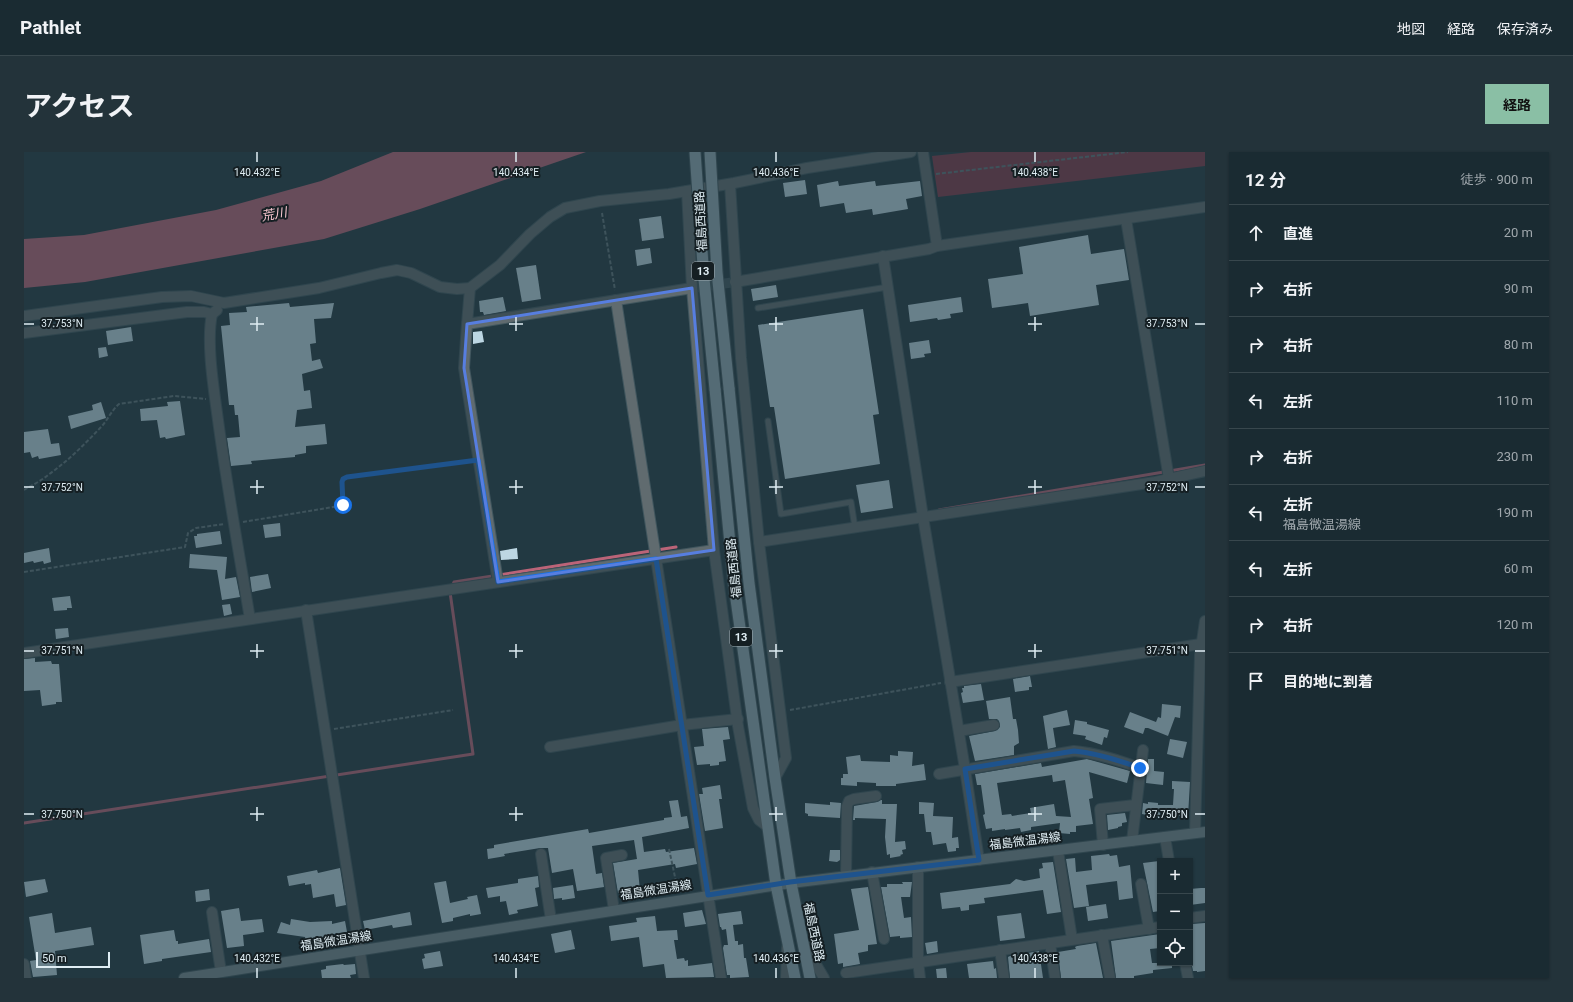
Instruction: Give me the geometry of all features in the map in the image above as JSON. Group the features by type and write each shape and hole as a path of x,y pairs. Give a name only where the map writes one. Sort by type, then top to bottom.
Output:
{"highway":[{"name":"福島西道路","path":"696,152 704,278 734,585 776,885 795,978"},
{"name":"福島西道路","path":"710,152 717,272 749,583 790,882 810,978"}],"main road":[{"name":"福島微温湯線","path":"184,978 790,882 1200,833"}],"street":[{"path":"24,316 162,297 191,296 224,303 319,288 397,270 411,273 440,286 457,289 470,288 500,265 530,234 550,217 565,208 600,201 687,191 730,184 807,168 911,152"},
{"path":"923,152 937,246"},
{"path":"730,184 741,358 759,542 779,712 786,758 775,778"},
{"path":"687,191 692,288 714,550 738,719 753,808 759,820 768,827"},
{"path":"735,282 929,249 937,246 1205,207"},
{"path":"1126,218 1169,479"},
{"path":"883,256 923,518 979,860"},
{"path":"470,288 464,368 498,582"},
{"path":"467,324 692,288"},
{"path":"616,300 721,978"},
{"path":"224,303 212,314 210,341 215,399 250,619"},
{"path":"24,333 187,312 204,312 212,314"},
{"path":"759,542 1169,479 1205,471"},
{"path":"24,653 714,550"},
{"path":"306,610 364,978"},
{"path":"1200,833 1201,644 1205,621"},
{"path":"950,682 1201,644"},
{"path":"550,747 682,725 738,719"},
{"path":"959,731 994,725"},
{"path":"1132,841 1143,750"},
{"path":"939,774 1074,751 1089,752 1106,756 1140,768"},
{"path":"846,876 849,801 876,796"},
{"path":"1103,845 1100,809 1136,805"},
{"path":"1166,837 1169,858"},
{"path":"1058,851 1072,939"},
{"path":"541,854 551,920"},
{"path":"614,910 606,858 622,855"},
{"path":"918,867 918,961 920,978"},
{"path":"872,872 884,939"},
{"path":"1141,884 1149,929"},
{"path":"212,912 221,972"},
{"path":"1193,918 1205,916"},
{"path":"846,973 918,961 1157,928"},
{"path":"1102,935 1110,978"},
{"path":"802,940 824,978"},
{"path":"1050,943 1055,978"},
{"path":"786,978 788,944"},
{"path":"1000,950 1004,978"},
{"path":"24,964 26,978"},
{"path":"1186,966 1188,978"}],"lane":[{"path":"758,308 888,287"},
{"path":"768,421 781,514 851,502 855,528"}],"path":[{"path":"926,176 1128,152"},
{"path":"602,213 616,300"},
{"path":"24,490 48,476 75,453 106,422 114,408 119,404 174,396 215,399"},
{"path":"24,572 184,547 188,533 196,528 340,506 343,505 344,502 342,482 343,479 347,477 478,460"},
{"path":"779,712 950,682"},
{"path":"325,731 453,710"},
{"path":"669,849 679,900"}],"highlighted area":[{"path":"692,288 714,550 498,582 464,368 467,324"}],"shaded area":[{"path":"971,152 1205,152 1205,166 938,197 932,156"}],"water":[{"name":"荒川","path":"393,152 586,152 420,209 324,239 85,282 24,288 24,239 84,235 216,210 321,181"}],"building":[{"path":"805,180 807,194 785,197 783,183"},
{"path":"838,181 839,186 875,181 876,186 920,181 922,196 906,199 908,209 873,215 872,209 846,213 844,203 820,207 817,185"},
{"path":"661,216 664,238 642,241 639,219"},
{"path":"1088,235 1091,254 1124,249 1129,280 1096,285 1099,305 1030,316 1028,303 992,308 988,279 1023,274 1019,247"},
{"path":"650,248 652,263 637,266 635,250"},
{"path":"536,265 541,299 522,302 516,268"},
{"path":"776,285 778,297 753,301 751,289"},
{"path":"503,297 506,311 484,315 483,312 480,312 479,301"},
{"path":"961,297 963,312 950,314 951,318 938,320 937,318 910,322 908,305"},
{"path":"289,303 290,307 334,303 331,318 314,319 316,343 310,344 312,361 320,359 323,368 302,374 304,391 310,390 312,408 297,410 295,427 325,424 327,444 306,446 306,453 295,455 295,457 251,461 252,464 231,466 227,438 240,437 238,415 235,415 234,405 229,405 221,326 230,325 229,313 247,312 246,307"},
{"path":"863,309 879,414 873,415 880,464 785,479 774,407 770,407 758,325"},
{"path":"131,327 133,341 108,345 106,331"},
{"path":"482,331 484,342 473,344 473,332"},
{"path":"929,340 931,353 924,354 925,357 911,359 909,343"},
{"path":"106,347 108,356 99,358 98,348"},
{"path":"180,401 185,435 166,439 165,437 160,438 157,420 141,421 140,409 168,406 167,402"},
{"path":"101,402 106,418 71,429 68,416 93,410 92,405"},
{"path":"48,429 51,444 59,443 61,455 39,459 38,456 32,458 30,452 24,453 24,432"},
{"path":"889,480 893,508 861,513 856,485"},
{"path":"280,523 281,536 265,538 263,525"},
{"path":"220,531 222,544 196,548 194,536 197,536 197,534"},
{"path":"49,548 51,562 44,564 43,561 24,563 24,553"},
{"path":"517,548 518,559 501,560 500,551"},
{"path":"190,554 227,557 225,579 236,577 240,597 222,600 217,570 189,568"},
{"path":"268,574 271,588 252,592 250,577"},
{"path":"70,596 72,608 54,611 52,598"},
{"path":"230,604 232,614 224,616 222,605"},
{"path":"68,628 69,637 56,639 55,629"},
{"path":"35,658 35,662 51,661 52,664 59,664 62,702 42,706 40,690 24,691 24,659"},
{"path":"1030,676 1032,687 1029,687 1029,690 1015,692 1013,679"},
{"path":"981,684 984,700 963,703 961,693 963,692 962,688 964,688 964,686"},
{"path":"1010,697 1013,719 1016,719 1019,743 1014,746 1014,755 975,761 969,736 995,731 1000,727 997,719 989,719 986,701"},
{"path":"1162,704 1181,706 1180,718 1175,717 1168,736 1148,728 1145,728 1143,734 1124,727 1130,712 1156,722 1158,717 1161,718"},
{"path":"1067,710 1070,725 1053,728 1056,747 1048,749 1043,716"},
{"path":"1075,720 1087,722 1087,724 1109,730 1107,738 1104,737 1102,745 1085,739 1086,736 1073,734"},
{"path":"728,727 730,739 723,740 726,761 719,762 719,765 697,765 694,747 704,746 702,729"},
{"path":"1170,739 1187,742 1183,758 1167,754"},
{"path":"898,751 913,752 912,766 924,764 926,780 896,784 896,786 876,786 876,783 857,782 857,786 841,785 841,778 843,778 843,774 848,774 846,757 860,755 861,761 890,762 890,755 898,756"},
{"path":"1087,759 1130,771 1127,783 1089,772 1093,798 1089,799 1093,824 1076,826 1076,832 1070,832 1070,834 1059,833 1060,823 1031,827 1031,830 1021,832 1020,828 992,831 992,828 986,829 983,815 985,814 981,785 977,785 975,774 1041,763 1042,767","holes":["1052,775 1053,782 1065,780 1071,817 1056,816 1054,804 1030,808 1031,813 1012,816 1011,814 1002,815 997,783"]},
{"path":"1148,759 1154,759 1154,771 1164,772 1163,785 1146,783"},
{"path":"1172,781 1190,782 1188,816 1179,816 1179,814 1160,812 1160,816 1158,817 1142,814 1143,803 1148,804 1148,802 1158,803 1158,805 1173,805 1174,789 1172,789"},
{"path":"720,785 722,799 719,799 723,828 705,831 699,794 703,794 702,788"},
{"path":"678,800 681,817 687,816 689,828 642,837 644,852 665,849 666,852 694,848 697,864 676,868 675,864 638,870 640,891 618,893 613,863 637,859 634,840 592,846 596,874 602,873 604,887 577,891 573,869 552,873 548,848 504,854 505,856 488,859 487,849 494,848 494,845 588,829 589,833 664,820 664,818 672,817 669,801"},
{"path":"881,800 882,804 897,804 895,842 905,841 906,849 902,850 903,854 900,855 901,856 890,858 890,854 887,855 885,837 886,819 855,818 855,820 853,820 854,806"},
{"path":"830,802 841,803 840,818 808,816 808,814 805,813 805,803 830,805"},
{"path":"919,802 934,803 933,816 953,817 952,838 958,837 959,848 956,848 956,851 948,852 946,843 933,845 931,832 926,832 924,814 919,814"},
{"path":"1125,813 1127,822 1122,823 1122,826 1118,828 1108,830 1107,815"},
{"path":"830,850 840,850 840,860 837,862 829,861"},
{"path":"1109,854 1110,856 1117,855 1119,867 1130,865 1133,898 1119,900 1117,881 1086,885 1089,906 1074,908 1066,859 1075,858 1076,872 1092,870 1091,856"},
{"path":"1157,861 1157,911 1153,912 1143,863"},
{"path":"1053,862 1061,912 1047,914 1043,890 984,898 985,903 969,905 969,910 961,911 960,907 942,909 940,893 1010,884 1016,879 1024,881 1040,878 1039,869 1043,868 1042,863"},
{"path":"340,868 346,905 336,907 334,894 313,898 311,884 305,885 305,883 289,886 287,876 317,870 318,873"},
{"path":"538,876 539,887 535,888 538,906 517,910 518,913 509,915 506,901 500,902 500,896 488,898 486,888 518,883 518,879"},
{"path":"45,879 48,892 26,897 24,882"},
{"path":"446,881 450,903 468,899 467,897 477,895 481,914 470,916 470,914 453,918 453,921 442,923 434,883"},
{"path":"902,882 912,882 910,897 901,897 904,918 911,917 912,937 890,937 881,887 887,887 887,884 903,884"},
{"path":"573,885 575,898 562,900 562,898 554,899 553,888"},
{"path":"868,887 877,944 868,945 868,951 858,953 860,964 843,967 843,963 838,964 834,934 859,930 851,889"},
{"path":"1205,888 1205,903 1193,905 1193,889"},
{"path":"209,889 210,900 196,902 195,891"},
{"path":"1106,904 1108,918 1088,921 1086,907"},
{"path":"239,908 241,921 262,919 264,932 243,935 244,946 227,948 221,911"},
{"path":"702,910 706,924 685,927 683,913"},
{"path":"741,911 743,924 733,925 735,941 738,941 738,945 743,944 744,958 746,958 749,977 730,978 730,975 727,975 723,948 724,945 728,945 726,929 722,930 720,927 718,914"},
{"path":"410,912 412,925 393,928 392,925 365,930 363,921"},
{"path":"52,913 55,933 91,927 94,945 55,951 57,975 33,977 30,961 36,960 29,917"},
{"path":"1021,913 1025,938 1000,941 997,916"},
{"path":"655,916 657,931 677,930 678,940 674,940 677,959 684,958 685,961 688,960 688,966 712,963 714,977 666,978 664,964 643,967 639,937 611,941 609,926 637,922 636,918"},
{"path":"291,919 310,922 332,921 332,924 345,921 347,932 334,934 336,943 307,948 305,937 277,933 281,922 290,925"},
{"path":"1205,923 1205,971 1193,971 1193,924"},
{"path":"174,930 178,944 209,939 211,952 162,959 162,961 144,964 140,935"},
{"path":"571,930 575,949 555,953 551,934"},
{"path":"1157,934 1157,948 1150,949 1152,963 1157,963 1157,966 1172,966 1172,968 1153,970 1153,973 1134,976 1134,978 1116,978 1111,941"},
{"path":"937,941 938,952 927,954 925,943"},
{"path":"1096,943 1103,978 1061,978 1058,952 1076,949 1075,947 1077,946"},
{"path":"440,951 443,966 424,969 422,959 425,958 424,954"},
{"path":"1039,951 1043,978 1010,978 1008,957"},
{"path":"993,961 994,969 996,968 997,978 969,978 967,964"},
{"path":"355,964 356,974 350,975 351,978 322,978 321,970 326,969 326,966"},
{"path":"946,968 947,978 937,978 936,969"}],"waterway":[{"path":"939,510 1205,465"},
{"path":"452,587 454,582 676,547"},
{"path":"24,823 473,754 450,592"}],"tunnel":[{"path":"692,288 735,282"}],"route":[{"path":"343,505 342,482 343,479 347,477 478,460 498,582 656,559 708,895 790,882 979,860 965,769 1074,751 1089,752 1106,756 1140,768"}]}
